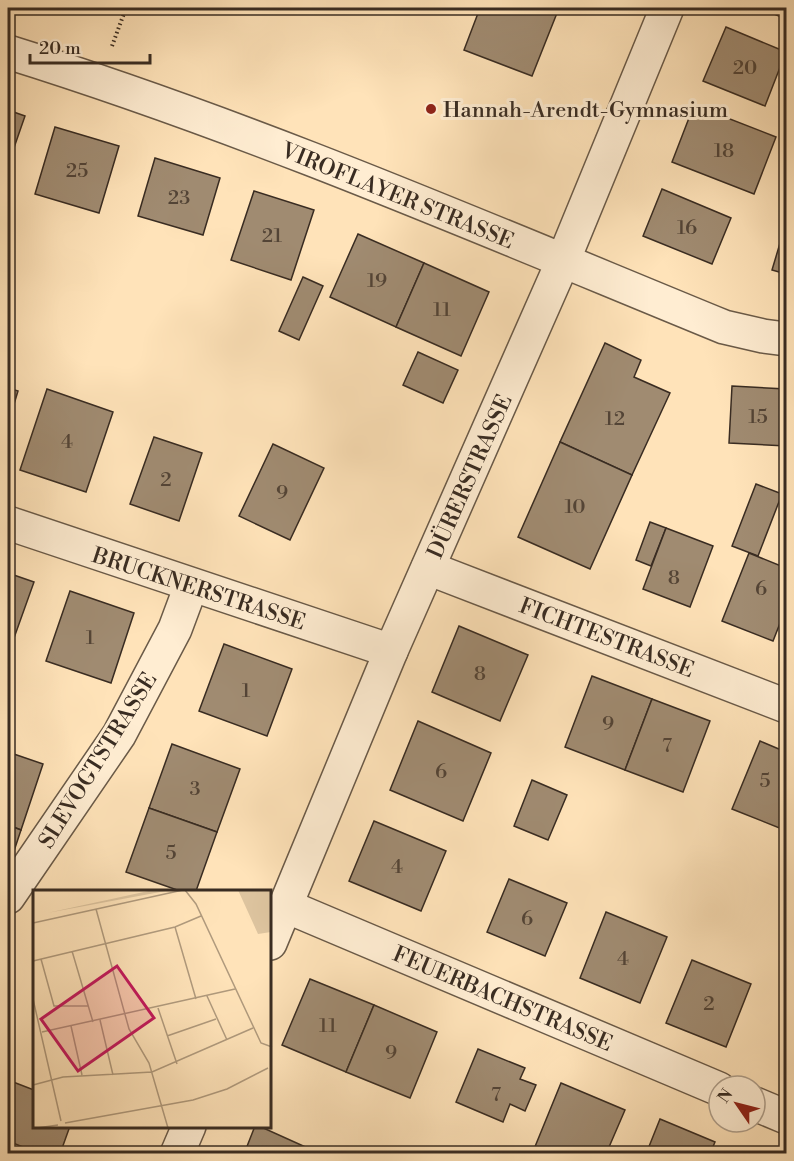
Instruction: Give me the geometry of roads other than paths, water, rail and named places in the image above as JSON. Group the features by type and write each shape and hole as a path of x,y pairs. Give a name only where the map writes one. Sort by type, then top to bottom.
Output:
{"street":[{"name":"DÜRERSTRASSE","path":"272,938 391,651 563,261 667,8"},
{"name":"VIROFLAYER STRASSE","path":"8,52 100,81 277,146 724,327 786,339"},
{"name":"BRUCKNERSTRASSE","path":"8,524 391,651"},
{"name":"FICHTESTRASSE","path":"429,568 786,706"},
{"name":"SLEVOGTSTRASSE","path":"8,897 118,735 162,656 191,586"},
{"name":"FEUERBACHSTRASSE","path":"286,906 707,1084"},
{"path":"767,1109 786,1117"},
{"path":"177,1154 188,1128"}],"place":[{"name":"Hannah-Arendt-Gymnasium","path":"431,109"}]}
